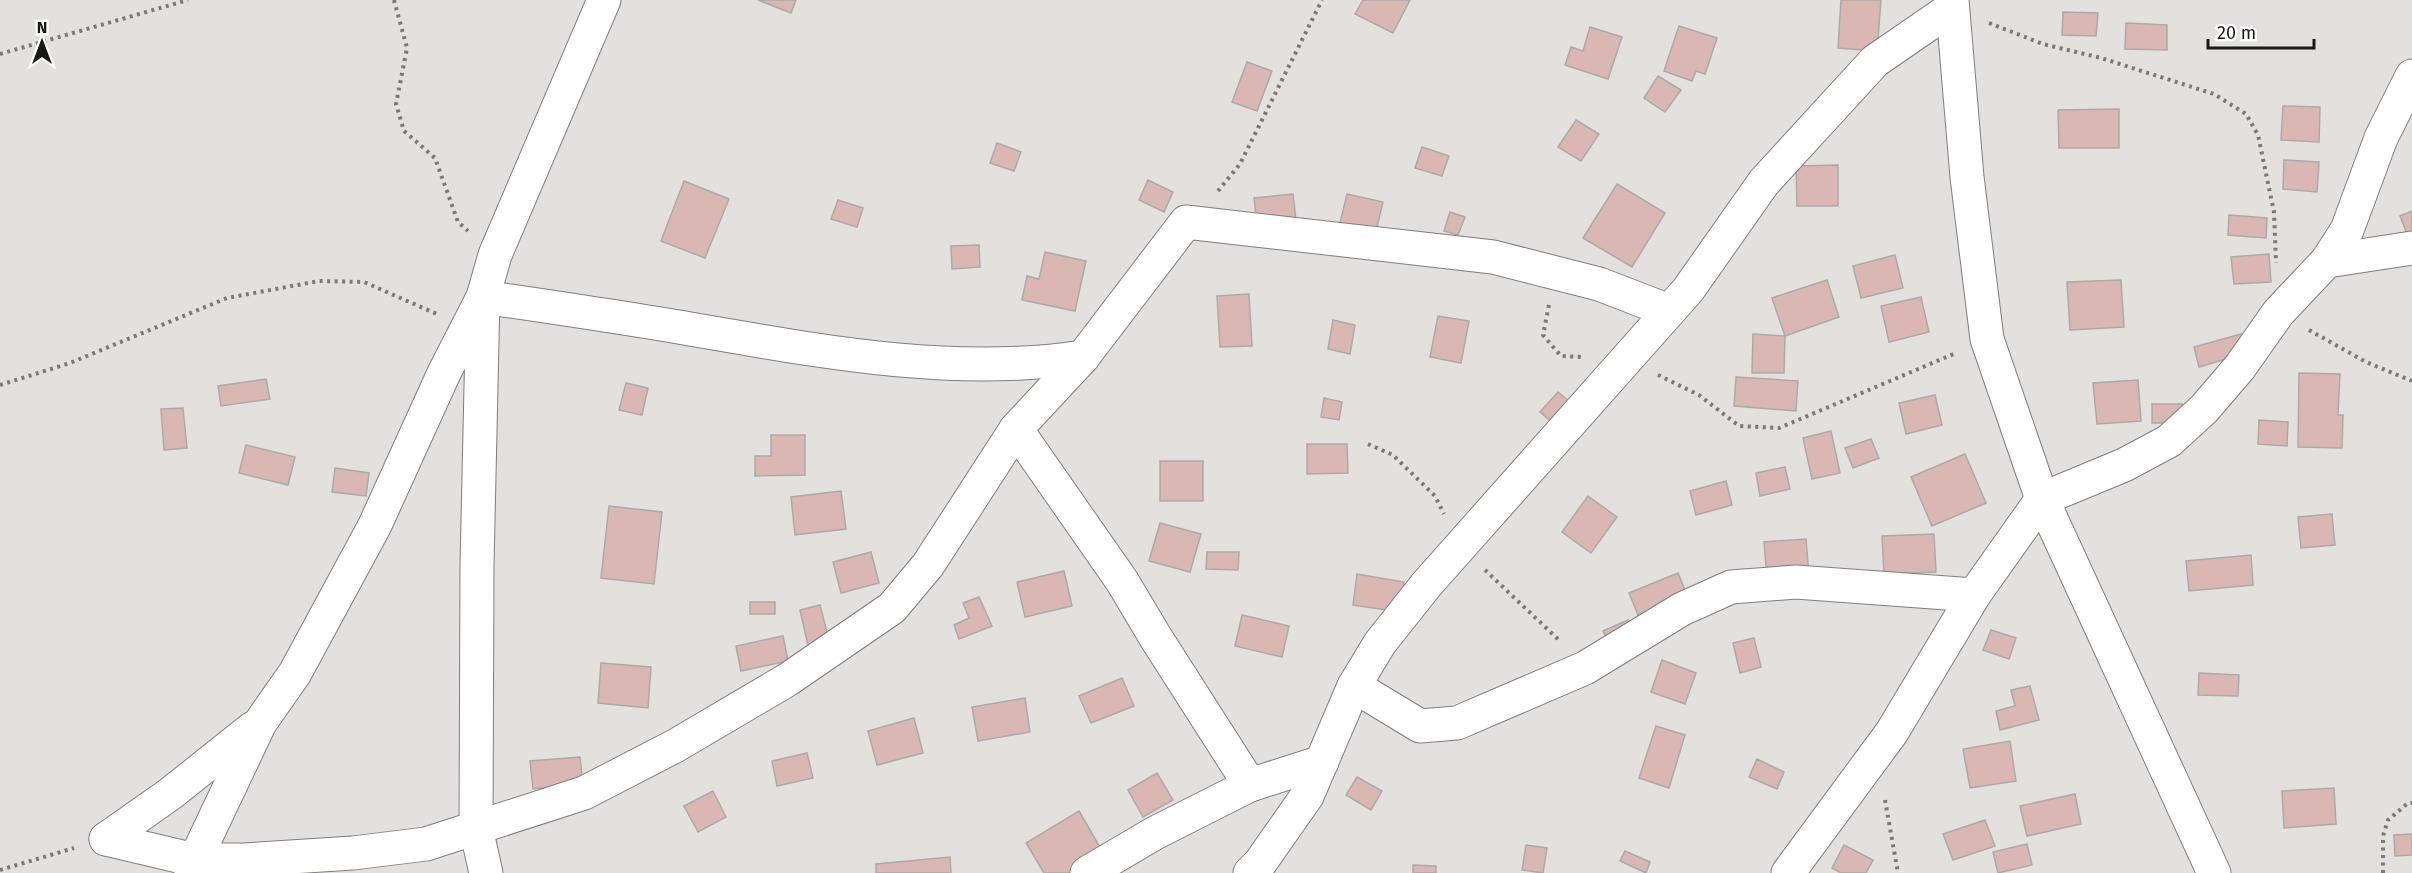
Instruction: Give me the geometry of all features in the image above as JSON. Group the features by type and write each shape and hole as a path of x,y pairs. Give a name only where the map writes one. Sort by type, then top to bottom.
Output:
{"street":[{"path":"193,866 260,723 295,673 375,525 444,373 469,328 483,297 495,255 604,0"},
{"path":"1250,873 1280,836 1307,796 1354,686 1380,643 1426,585 1669,311 1714,255 1764,182 1875,60 1952,4"},
{"path":"1952,4 1967,177 1987,339 2042,499 2214,873"},
{"path":"1788,873 1892,732 1974,595 2042,499 2124,465 2169,441 2204,409 2240,367 2278,313 2327,261 2347,230 2381,138 2412,76"},
{"path":"106,839 193,866 244,860 353,853 426,844 584,793 675,747 787,680 892,608 928,565 1016,429 1083,357 1186,222 1493,257 1599,284 1669,311"},
{"path":"2327,261 2412,248"},
{"path":"483,297 772,343 904,360 977,364 1051,362 1083,357"},
{"path":"483,297 477,565 476,828 486,873"},
{"path":"1016,429 1122,581 1250,785"},
{"path":"1354,686 1420,726 1457,723 1585,668 1682,609 1731,587 1796,582 1974,595"},
{"path":"106,839 170,794 260,723"},
{"path":"1087,873 1155,833 1250,785 1322,762"}],"path":[{"path":"0,54 188,0"},
{"path":"394,0 407,48 396,104 404,131 435,158 458,222 495,255"},
{"path":"1186,222 1223,185 1240,164 1322,0"},
{"path":"1952,4 2043,44 2101,58 2214,94 2246,114 2258,135 2274,212 2278,313 2366,362 2412,381"},
{"path":"1556,273 1543,335 1561,356 1625,359 1699,395 1739,426 1779,428 1862,395 1987,339"},
{"path":"0,385 70,363 227,298 319,281 364,282 469,328"},
{"path":"1876,753 1898,873"},
{"path":"2383,873 2383,836 2388,820 2408,802 2412,803"},
{"path":"0,870 106,839"}],"building":[{"path":"758,0 796,0 791,13"},
{"path":"1363,0 1410,0 1393,33 1355,14"},
{"path":"1841,0 1881,0 1877,51 1838,48"},
{"path":"2063,12 2098,13 2096,36 2062,35"},
{"path":"2126,23 2167,25 2167,50 2125,49"},
{"path":"1679,26 1717,38 1705,74 1696,71 1692,81 1664,71"},
{"path":"1590,27 1622,37 1608,79 1565,65 1571,47 1583,51"},
{"path":"1247,62 1272,71 1257,111 1232,102"},
{"path":"1658,76 1681,90 1665,112 1644,98"},
{"path":"2283,106 2320,107 2319,142 2281,140"},
{"path":"2119,109 2119,148 2059,148 2058,110"},
{"path":"1576,120 1599,134 1581,161 1558,147"},
{"path":"997,143 1021,152 1014,171 990,163"},
{"path":"1422,147 1449,156 1442,176 1415,168"},
{"path":"2284,160 2319,162 2317,192 2283,189"},
{"path":"1838,165 1838,206 1797,206 1796,166"},
{"path":"1148,180 1173,192 1164,212 1139,200"},
{"path":"684,181 729,199 705,258 661,241"},
{"path":"1617,184 1665,213 1632,267 1583,238"},
{"path":"1293,194 1296,220 1257,224 1254,198"},
{"path":"1347,194 1383,202 1376,231 1340,223"},
{"path":"838,200 863,208 857,227 831,219"},
{"path":"2412,211 2412,244 2411,244 2400,216"},
{"path":"1450,212 1465,217 1458,235 1444,231"},
{"path":"2229,215 2267,218 2266,238 2228,235"},
{"path":"979,245 980,267 952,269 951,246"},
{"path":"1045,252 1086,261 1075,311 1022,300 1027,276 1039,279"},
{"path":"2269,254 2271,282 2234,284 2231,257"},
{"path":"1895,255 1903,288 1861,298 1853,266"},
{"path":"1827,280 1839,317 1785,336 1772,298"},
{"path":"2121,280 2124,327 2070,330 2067,282"},
{"path":"1249,294 1252,346 1220,347 1217,296"},
{"path":"1921,297 1929,332 1889,342 1881,306"},
{"path":"1438,316 1469,321 1461,363 1430,357"},
{"path":"1333,320 1355,325 1350,354 1328,349"},
{"path":"1753,334 1785,336 1784,373 1752,373"},
{"path":"2241,334 2246,353 2199,367 2194,347"},
{"path":"2299,373 2340,374 2338,415 2343,415 2342,448 2298,447"},
{"path":"1736,377 1798,381 1796,411 1734,406"},
{"path":"266,379 270,399 221,406 218,386"},
{"path":"2138,380 2141,421 2097,424 2093,383"},
{"path":"626,383 648,388 642,415 619,410"},
{"path":"1558,392 1575,406 1557,427 1540,412"},
{"path":"1935,395 1942,425 1906,434 1899,403"},
{"path":"1324,398 1342,402 1339,420 1321,417"},
{"path":"2152,404 2182,404 2182,423 2152,423"},
{"path":"183,408 187,448 164,450 161,409"},
{"path":"2259,420 2288,422 2287,446 2258,444"},
{"path":"1831,431 1840,473 1812,479 1803,438"},
{"path":"771,435 805,435 805,475 755,476 755,456 771,456"},
{"path":"1871,439 1879,458 1853,468 1845,448"},
{"path":"1307,444 1347,444 1348,473 1307,474"},
{"path":"246,445 295,457 288,485 239,473"},
{"path":"1965,454 1986,503 1932,526 1911,477"},
{"path":"1160,461 1203,461 1203,501 1160,501"},
{"path":"1785,467 1790,489 1760,496 1756,473"},
{"path":"335,468 369,473 366,496 332,492"},
{"path":"1726,481 1732,505 1696,515 1690,491"},
{"path":"841,491 846,529 795,535 791,497"},
{"path":"1588,496 1617,517 1591,553 1562,532"},
{"path":"609,506 662,512 654,584 601,578"},
{"path":"2332,514 2335,545 2301,548 2298,517"},
{"path":"1160,523 1201,534 1190,572 1149,561"},
{"path":"1934,534 1936,572 1884,574 1882,536"},
{"path":"1806,539 1809,575 1767,578 1764,542"},
{"path":"871,552 879,583 841,593 833,562"},
{"path":"1207,552 1239,552 1238,570 1206,569"},
{"path":"2251,555 2253,585 2189,591 2186,561"},
{"path":"1064,571 1072,606 1025,617 1017,582"},
{"path":"1678,573 1687,595 1638,615 1629,593"},
{"path":"1357,574 1404,582 1400,612 1353,605"},
{"path":"979,597 992,626 959,639 954,625 969,618 963,603"},
{"path":"750,602 775,602 775,614 750,614"},
{"path":"820,605 829,640 808,645 800,610"},
{"path":"1242,615 1289,626 1282,657 1235,646"},
{"path":"1628,620 1636,635 1610,647 1603,631"},
{"path":"1991,630 2016,638 2009,659 1983,650"},
{"path":"783,636 788,661 741,671 736,646"},
{"path":"1754,638 1761,667 1740,673 1733,643"},
{"path":"1662,660 1696,673 1685,704 1651,692"},
{"path":"601,663 651,667 648,708 598,703"},
{"path":"2199,673 2239,675 2238,696 2198,695"},
{"path":"1122,678 1134,706 1091,723 1079,696"},
{"path":"2030,686 2039,720 2000,730 1996,711 2015,706 2011,690"},
{"path":"1025,698 1030,732 978,741 972,707"},
{"path":"914,718 923,753 877,765 868,731"},
{"path":"1656,726 1685,735 1669,788 1639,778"},
{"path":"2010,741 2016,781 1970,788 1963,749"},
{"path":"807,753 813,778 777,786 772,761"},
{"path":"580,757 583,784 533,789 530,761"},
{"path":"1757,759 1784,772 1777,789 1749,777"},
{"path":"1157,773 1173,800 1143,817 1128,790"},
{"path":"1357,777 1382,791 1371,810 1346,795"},
{"path":"2334,788 2336,824 2284,828 2282,791"},
{"path":"713,791 726,817 698,832 684,806"},
{"path":"2075,794 2081,824 2027,836 2020,806"},
{"path":"1079,811 1105,856 1076,873 1044,873 1026,843"},
{"path":"1985,820 1995,846 1953,860 1943,834"},
{"path":"2412,834 2412,855 2395,856 2394,835"},
{"path":"2027,844 2032,865 1998,873 1993,852"},
{"path":"1526,845 1547,848 1543,873 1522,870"},
{"path":"1844,845 1873,860 1866,873 1841,873 1832,868"},
{"path":"1625,851 1650,862 1646,873 1620,861"},
{"path":"950,857 951,873 876,873 876,864"},
{"path":"1413,865 1436,866 1436,873 1413,873"}]}
